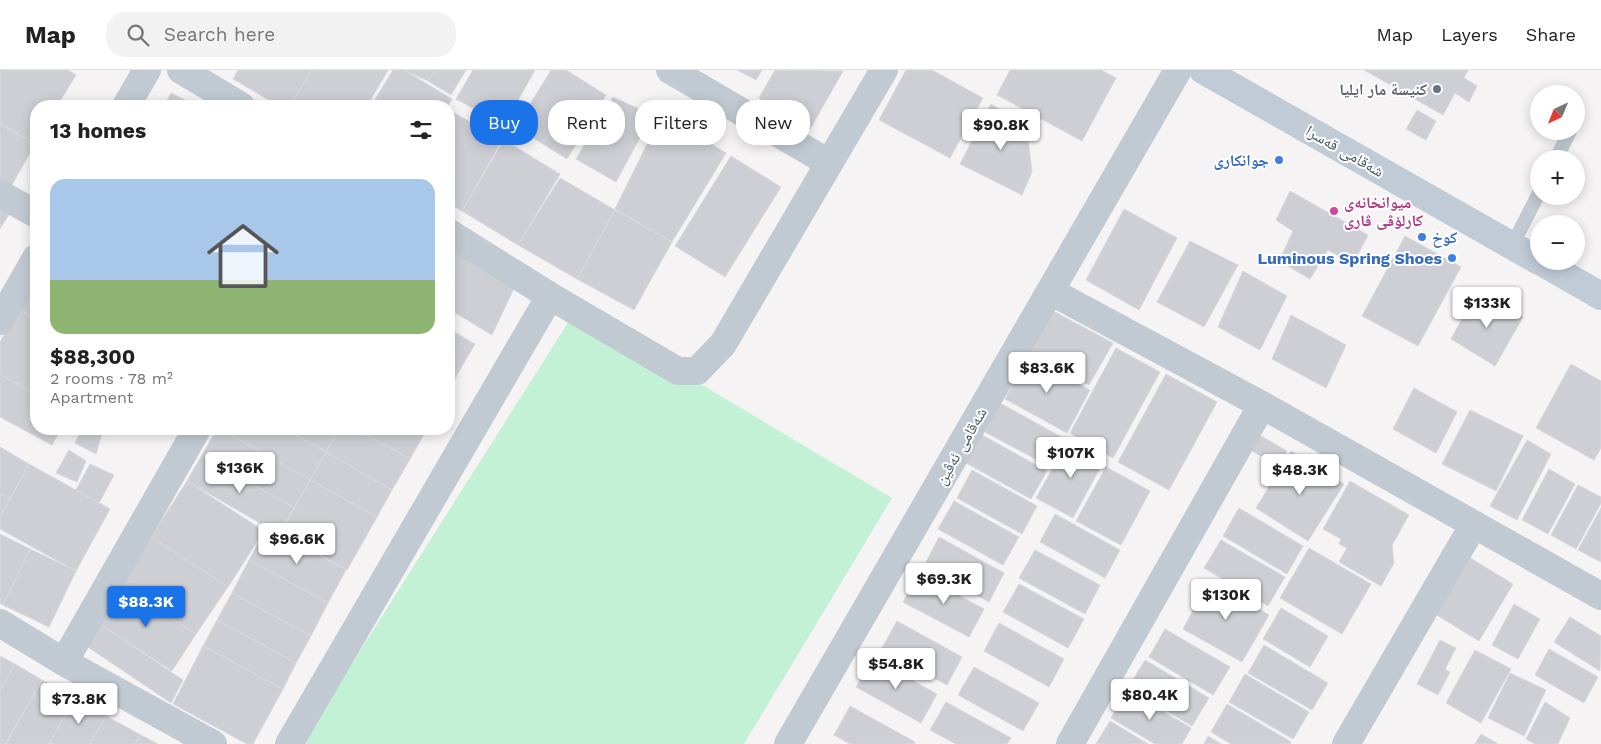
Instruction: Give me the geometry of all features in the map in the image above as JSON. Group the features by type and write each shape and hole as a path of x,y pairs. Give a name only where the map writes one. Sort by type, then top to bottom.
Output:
{"street":[{"path":"130,100 147,70"},
{"path":"181,70 231,100"},
{"path":"670,70 829,163"},
{"path":"455,237 550,296 678,371 697,371 723,344 884,70"},
{"name":"شەقامی ئەڤین","path":"788,744 1178,70"},
{"name":"شەقامی قەسرا","path":"1203,70 1530,256"},
{"path":"0,194 30,211"},
{"path":"0,320 30,268"},
{"name":"شەقامی قەسرا","path":"1555,270 1601,296"},
{"path":"1050,291 1262,405 1601,596"},
{"path":"288,744 550,296"},
{"path":"1070,744 1262,405"},
{"path":"64,662 194,435"},
{"path":"1346,744 1474,524"},
{"path":"0,623 64,662 213,744"}],"lane":[{"path":"1512,246 1533,205"}],"green space":[{"path":"576,310 892,498 744,744 301,744"}],"building":[{"path":"0,70 68,70 76,75 61,100 30,100 30,141 0,123"},
{"path":"238,70 312,70 294,100 269,100 233,79"},
{"path":"312,70 388,70 370,100 294,100"},
{"path":"393,70 404,70 452,99 451,100 375,100"},
{"path":"404,70 435,70 428,81"},
{"path":"435,70 466,70 451,95 428,81"},
{"path":"473,70 535,70 518,100 470,100 470,107 456,99"},
{"path":"551,70 566,70 606,95 603,100 548,100 548,145 576,145 567,159 538,141 538,100 533,100"},
{"path":"737,70 762,70 756,80"},
{"path":"775,70 843,71 810,129 810,100 762,100 759,98"},
{"path":"906,70 932,70 983,98 950,158 879,120"},
{"path":"1010,70 1101,70 1116,78 1082,141 997,95"},
{"name":"كنيسة مار ايليا","path":"1364,70 1468,70 1464,78 1477,86 1469,102 1455,93 1443,115"},
{"path":"171,93 185,100 167,100"},
{"path":"625,103 635,107 636,145 616,182 576,159 584,145 625,145"},
{"path":"991,104 1022,123 1028,137 1032,172 1022,195 960,164"},
{"path":"1417,110 1436,121 1426,140 1406,129"},
{"path":"455,113 470,122 470,145 499,145 462,211 455,207"},
{"path":"0,124 30,141 30,153 8,192 0,187"},
{"path":"501,145 512,145 560,174 518,245 462,211"},
{"path":"647,145 713,145 726,153 672,242 615,209"},
{"path":"731,156 781,187 725,277 675,246"},
{"path":"560,178 615,210 577,279 518,245"},
{"path":"1290,191 1368,235 1353,264 1328,250 1310,279 1279,261 1293,231 1276,220"},
{"path":"1124,209 1177,238 1139,310 1086,280"},
{"path":"0,210 9,214 0,229"},
{"path":"615,210 672,242 634,310 577,279"},
{"path":"1405,236 1461,267 1418,346 1362,316"},
{"path":"1190,241 1238,265 1204,327 1157,302"},
{"path":"455,246 517,282 492,335 455,313"},
{"path":"1243,271 1287,296 1260,350 1218,327"},
{"path":"30,287 30,316 18,309"},
{"path":"1477,292 1523,317 1495,366 1451,339"},
{"path":"18,309 30,316 30,391 0,374 0,342"},
{"path":"1053,311 1113,343 1089,385 1030,353"},
{"path":"1291,315 1346,345 1326,388 1272,359"},
{"path":"455,332 475,344 458,373 455,371"},
{"path":"1116,348 1160,372 1113,458 1070,433"},
{"path":"1028,356 1090,390 1067,433 1005,399"},
{"path":"1571,364 1601,381 1601,448 1594,460 1536,428"},
{"path":"0,374 30,391 30,433 0,417"},
{"path":"1166,374 1217,402 1169,490 1118,462"},
{"path":"1414,388 1457,412 1436,453 1393,429"},
{"path":"1000,403 1065,439 1050,467 985,432"},
{"path":"1470,410 1523,436 1496,491 1442,464"},
{"path":"1256,433 1287,451 1278,466 1247,448"},
{"path":"33,435 58,435 52,445"},
{"path":"79,435 102,435 96,454 75,443"},
{"path":"214,435 231,435 310,480 294,508 202,455"},
{"path":"231,435 296,435 326,452 310,480"},
{"path":"296,435 336,435 326,452"},
{"path":"336,435 367,435 410,459 392,490 326,452"},
{"path":"367,435 424,435 410,459"},
{"path":"982,435 1047,471 1031,499 966,463"},
{"path":"1069,439 1105,459 1073,518 1036,498"},
{"path":"1527,440 1551,454 1517,520 1490,506"},
{"path":"0,447 29,464 10,499 0,493"},
{"path":"69,450 86,461 77,482 56,473"},
{"path":"1291,451 1344,484 1308,541 1256,508"},
{"path":"326,452 392,490 377,517 310,480"},
{"path":"202,455 294,508 279,534 187,481"},
{"path":"29,464 110,509 76,571 0,529 0,517"},
{"path":"90,464 114,475 99,503 76,490"},
{"path":"1106,467 1150,491 1121,545 1076,521"},
{"path":"1549,469 1575,484 1548,534 1522,520"},
{"path":"972,470 1037,506 1022,534 957,498"},
{"path":"310,480 377,517 347,570 281,532"},
{"path":"187,481 264,531 228,587 151,537"},
{"path":"1350,481 1409,515 1392,545 1394,563 1381,586 1339,562 1347,548 1339,544 1341,539 1323,529"},
{"path":"1578,485 1601,497 1601,503 1576,549 1551,535"},
{"path":"0,493 10,499 0,517"},
{"path":"954,501 1019,537 1003,565 938,529"},
{"path":"1239,508 1303,546 1287,574 1223,536"},
{"path":"1601,508 1601,562 1578,550"},
{"path":"1055,514 1120,550 1105,578 1040,542"},
{"path":"267,527 346,570 328,603 249,560"},
{"path":"0,534 30,549 3,605 0,603"},
{"path":"151,537 228,587 196,634 120,584"},
{"path":"939,537 1004,573 989,602 924,566"},
{"path":"1221,540 1285,577 1268,606 1204,568"},
{"path":"1309,548 1371,584 1342,634 1280,598"},
{"path":"30,549 76,571 49,627 3,605"},
{"path":"1035,550 1100,585 1085,614 1019,578"},
{"path":"1467,556 1513,584 1479,641 1432,612"},
{"path":"249,560 328,603 311,636 232,593"},
{"path":"919,574 984,609 969,637 903,602"},
{"path":"1210,580 1269,615 1242,662 1183,629"},
{"path":"120,584 196,634 172,671 96,621"},
{"path":"1019,584 1084,619 1068,648 1003,612"},
{"path":"232,593 311,636 296,663 217,620"},
{"path":"1514,604 1540,619 1518,659 1492,645"},
{"path":"1281,608 1328,636 1310,667 1263,639"},
{"path":"1570,617 1601,636 1600,671 1554,642"},
{"path":"217,620 296,663 283,689 203,646"},
{"path":"96,621 183,680 171,703 82,643"},
{"path":"897,621 962,657 947,685 881,650"},
{"path":"999,623 1064,659 1049,687 984,651"},
{"path":"1165,629 1230,667 1213,695 1149,657"},
{"path":"1440,640 1456,648 1445,669 1450,672 1438,695 1417,684"},
{"path":"1264,645 1328,683 1312,710 1248,673"},
{"path":"203,646 283,689 253,744 247,744 173,704"},
{"path":"1549,649 1598,677 1584,703 1535,675"},
{"path":"1475,650 1511,669 1481,723 1446,703"},
{"path":"0,656 15,664 0,690"},
{"path":"872,658 937,694 921,723 856,687"},
{"path":"1145,660 1209,698 1192,726 1128,688"},
{"path":"15,664 42,680 5,744 0,744 0,690"},
{"path":"974,667 1039,703 1023,731 958,695"},
{"path":"1510,673 1546,690 1524,736 1488,718"},
{"path":"1245,674 1309,712 1293,739 1229,702"},
{"path":"42,680 75,698 49,744 6,744"},
{"path":"1127,690 1191,728 1182,744 1155,744 1111,718"},
{"path":"75,698 106,716 90,744 49,744"},
{"path":"946,702 1011,738 1007,744 956,744 930,730"},
{"path":"1545,702 1570,718 1558,744 1535,744 1526,739"},
{"path":"1227,704 1291,742 1290,744 1231,744 1211,732"},
{"path":"850,706 915,742 914,744 850,744 834,735"},
{"path":"106,716 141,735 135,744 90,744"},
{"path":"1110,721 1148,744 1096,744"},
{"path":"1481,734 1498,744 1475,744"},
{"path":"141,735 158,744 135,744"},
{"path":"1208,736 1221,744 1204,744"}],"place":[{"name":"كنيسة مار ايليا","path":"1437,89"},
{"name":"جوانکاری","path":"1279,160"},
{"name":"میوانخانەی کارلۆڤی ڤاری","path":"1334,211"},
{"name":"کوخ","path":"1422,237"},
{"name":"Luminous Spring Shoes","path":"1452,258"}]}
